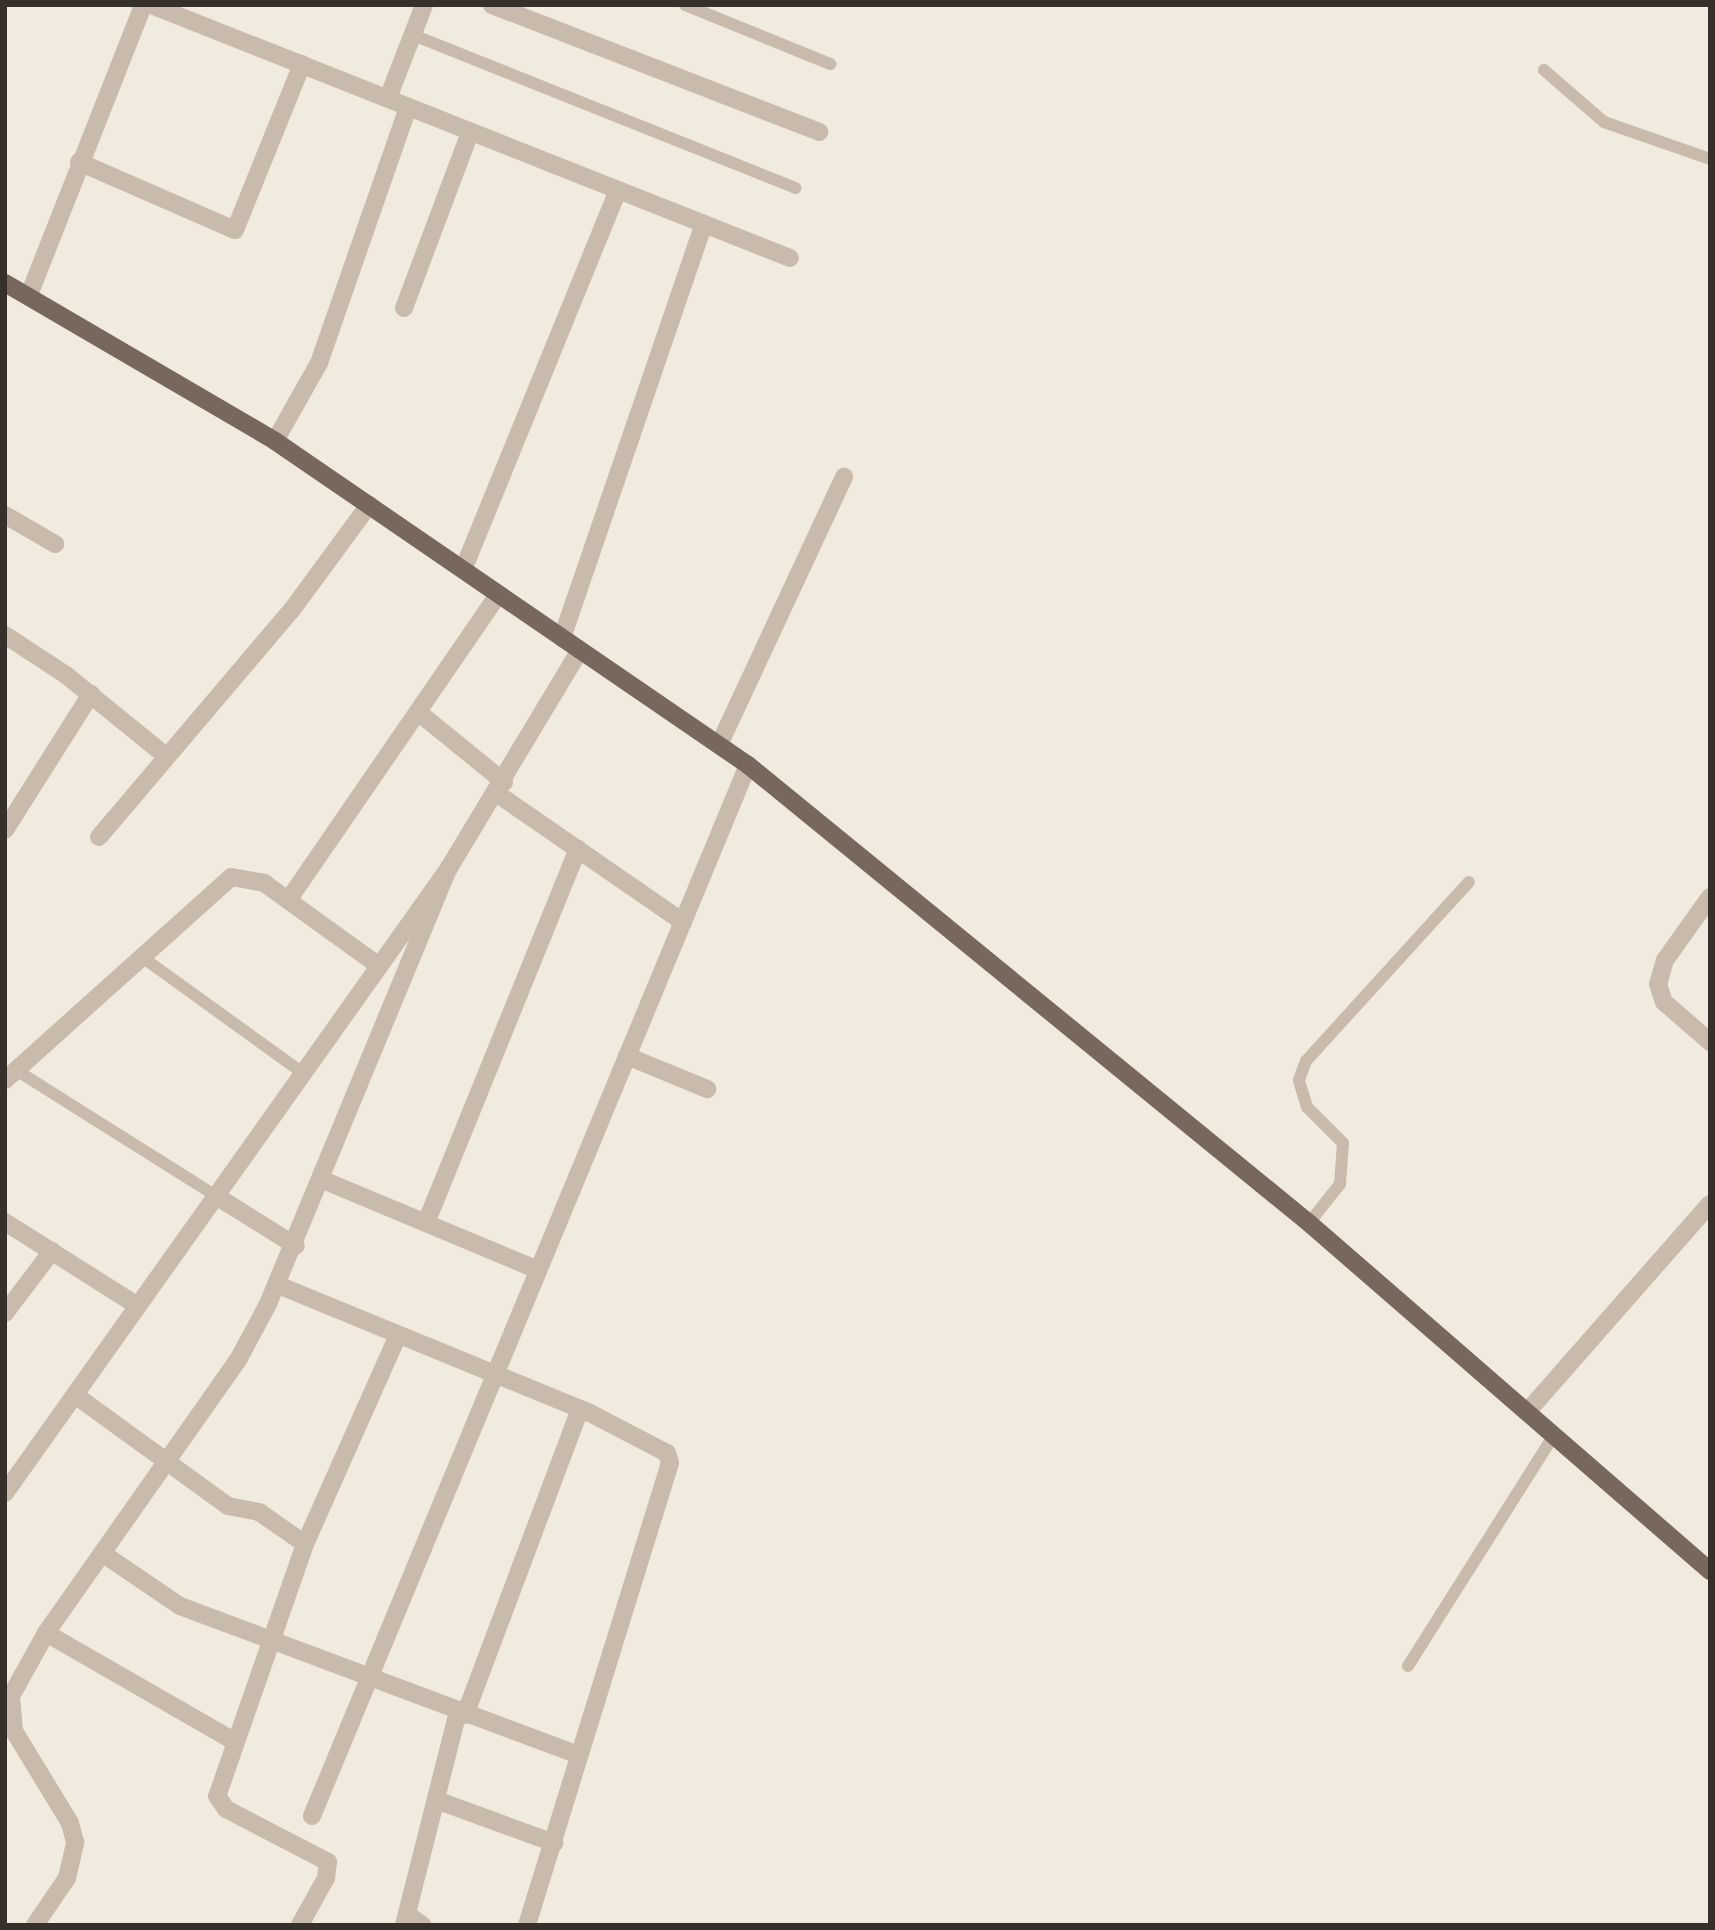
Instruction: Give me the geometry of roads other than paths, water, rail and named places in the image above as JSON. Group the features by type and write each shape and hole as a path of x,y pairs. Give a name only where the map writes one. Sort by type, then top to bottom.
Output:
{"main road":[{"path":"5,283 275,441 748,765 1310,1223 1710,1571"}],"street":[{"path":"29,295 142,5"},
{"path":"150,5 790,258"},
{"path":"388,98 424,5"},
{"path":"492,5 819,132"},
{"path":"79,162 235,230 302,64"},
{"path":"275,441 319,363 408,107"},
{"path":"404,308 470,132"},
{"path":"463,570 618,190"},
{"path":"562,638 704,224"},
{"path":"719,745 844,477"},
{"path":"99,837 291,611 369,505"},
{"path":"5,515 55,544"},
{"path":"289,899 499,594"},
{"path":"7,641 91,694 166,756"},
{"path":"5,1493 449,868 500,788 580,650"},
{"path":"5,830 91,694"},
{"path":"418,712 500,788 578,849 683,922"},
{"path":"312,1816 748,765"},
{"path":"426,1223 578,849"},
{"path":"35,1925 67,1878 75,1842 11,1716 11,1696 46,1633 238,1360 278,1285 449,868"},
{"path":"11,1075 231,877 247,876 289,899 379,966"},
{"path":"1710,897 1665,960 1658,984 1664,1002 1710,1042"},
{"path":"627,1056 707,1089"},
{"path":"323,1180 538,1270"},
{"path":"216,1196 296,1246"},
{"path":"1527,1412 1710,1204"},
{"path":"5,1222 138,1306"},
{"path":"5,1313 52,1251"},
{"path":"278,1285 397,1337 580,1409 657,1446 670,1463 527,1925"},
{"path":"300,1925 326,1878 328,1861 221,1804 217,1788 305,1544 397,1337"},
{"path":"75,1395 228,1506 259,1512 305,1544"},
{"path":"422,1925 405,1920 461,1714 580,1409"},
{"path":"103,1553 180,1606 368,1681 579,1755"},
{"path":"46,1633 234,1741"},
{"path":"436,1800 554,1843"}],"lane":[{"path":"684,5 830,64"},
{"path":"412,35 796,188"},
{"path":"1544,70 1604,122 1710,159"},
{"path":"1310,1223 1339,1184 1343,1143 1307,1108 1300,1080 1306,1061 1469,882"},
{"path":"142,957 303,1073"},
{"path":"11,1075 216,1196"},
{"path":"1408,1666 1554,1435"}]}
